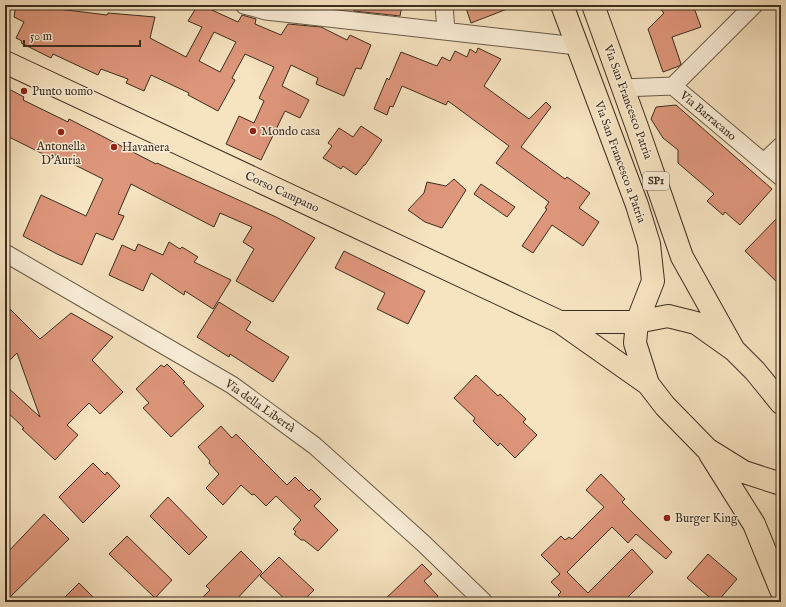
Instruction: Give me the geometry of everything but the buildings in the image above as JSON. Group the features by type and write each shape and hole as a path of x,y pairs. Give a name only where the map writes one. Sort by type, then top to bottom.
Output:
{"main road":[{"name":"Via San Francesco a Patria","path":"562,5 637,205 649,244 653,281 637,322 635,343 648,384"},
{"name":"Via San Francesco Patria","path":"593,5 682,257 734,350"},
{"name":"Corso Campano","path":"5,62 560,322 648,384"},
{"path":"560,322 637,322 668,316 696,323 734,350 755,371 781,403"},
{"path":"648,384 665,406 707,449 754,524 781,590"},
{"path":"707,449 744,472 781,484"}],"street":[{"path":"244,5 266,11 351,13 446,31 577,46"},
{"path":"444,5 446,31"},
{"path":"673,86 754,5"},
{"name":"Via Barracano","path":"623,88 673,86 781,176"},
{"path":"764,162 781,146"},
{"name":"Via della Libertà","path":"5,253 232,386 315,446 417,538 484,602"}],"place":[{"name":"Punto uomo","path":"24,91"},
{"name":"Mondo casa","path":"253,131"},
{"name":"Antonella D'Auria","path":"61,132"},
{"name":"Havanera","path":"114,147"},
{"name":"Burger King","path":"667,518"}]}
